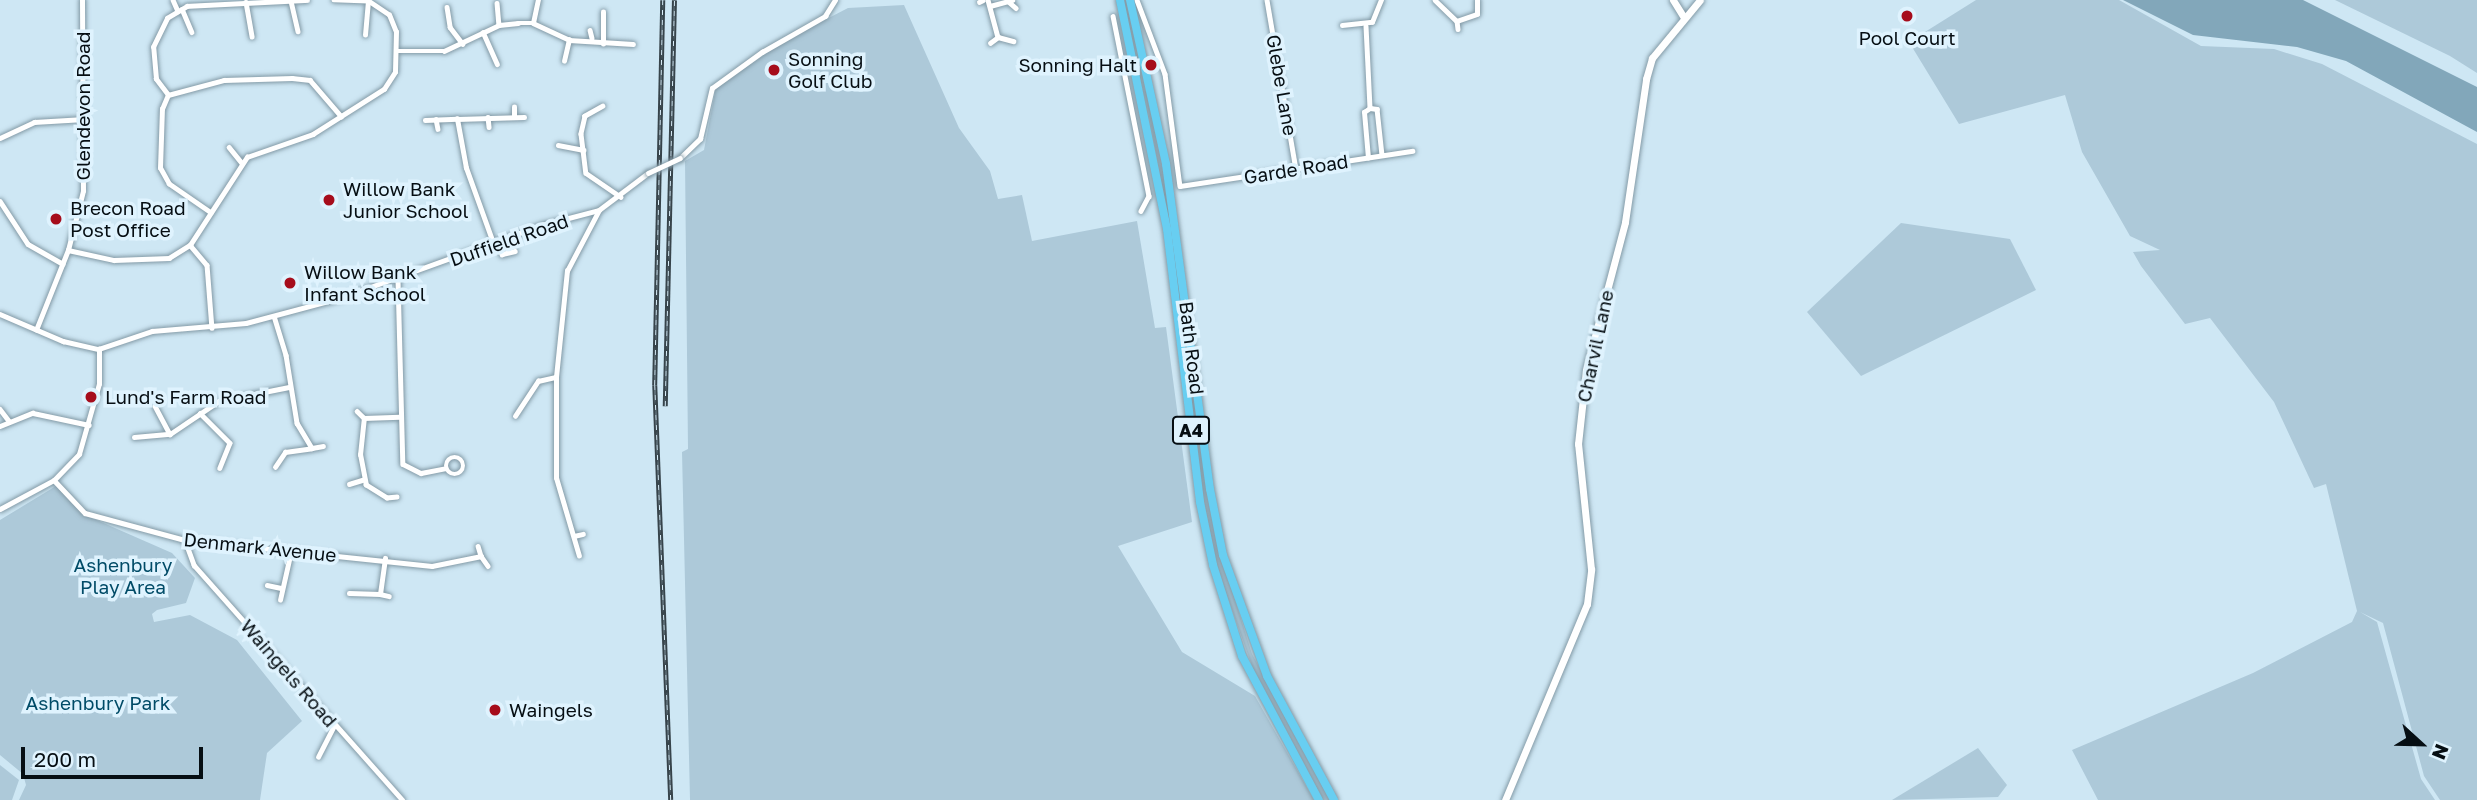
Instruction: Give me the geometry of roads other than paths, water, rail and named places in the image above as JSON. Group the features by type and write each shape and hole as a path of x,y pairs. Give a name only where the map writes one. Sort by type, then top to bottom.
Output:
{"main road":[{"name":"Bath Road","path":"1120,0 1167,229 1200,502 1213,565 1242,656 1319,800"},
{"name":"Bath Road","path":"1130,0 1152,85 1223,555 1267,676 1334,800"},
{"path":"1673,0 1683,16"},
{"name":"Charvil Lane","path":"1505,800 1587,604 1591,569 1578,444 1586,370 1625,222 1649,65 1683,16 1700,0"},
{"path":"1140,89 1152,85"}],"street":[{"name":"Glendevon Road","path":"36,330 68,250 83,191 82,0"},
{"path":"173,0 192,32"},
{"path":"168,95 156,79 153,47 167,18 180,10 246,2 307,0"},
{"path":"68,250 114,260 169,258 190,245 242,163 266,148 313,134 384,89 395,72 396,51 389,15 368,1 334,0"},
{"path":"533,23 538,0"},
{"name":"Duffield Road","path":"99,349 152,331 212,328 274,316 398,279 496,242 599,210 621,197 648,173 680,158 699,139 712,88 762,52 825,16 835,0"},
{"name":"Garde Road","path":"1137,0 1165,74 1180,186 1412,151"},
{"name":"Glebe Lane","path":"1267,0 1296,170"},
{"path":"1342,25 1366,26 1379,13 1381,0"},
{"path":"1435,0 1457,21 1458,29"},
{"path":"1477,0 1477,21"},
{"path":"291,1 298,31"},
{"path":"365,35 368,1"},
{"path":"983,1 990,6 998,37"},
{"path":"990,6 1010,1 1016,8"},
{"path":"246,2 253,36"},
{"path":"497,3 499,25"},
{"path":"447,7 450,27 463,44"},
{"path":"603,12 603,44"},
{"path":"1457,21 1477,14"},
{"path":"1113,16 1149,196 1141,211"},
{"path":"396,51 444,51 499,25 533,23 569,40 592,38 603,44 633,44"},
{"path":"1366,26 1370,107 1364,113 1368,158"},
{"path":"590,30 592,38"},
{"path":"482,32 497,64"},
{"path":"998,37 1013,41"},
{"path":"990,43 998,37"},
{"path":"564,61 569,40"},
{"path":"168,95 224,80 310,80 341,116"},
{"path":"1128,93 1140,89"},
{"path":"168,95 162,109 160,168 169,184 211,212"},
{"path":"603,106 585,116 580,134 586,173 621,197"},
{"path":"514,107 514,117"},
{"path":"1370,107 1377,110 1382,155"},
{"path":"488,117 489,127"},
{"path":"425,120 524,117"},
{"path":"0,138 34,122 84,119"},
{"path":"436,119 438,129"},
{"path":"457,119 466,168 496,242 502,254 514,251"},
{"path":"558,145 584,150"},
{"path":"229,146 242,163"},
{"path":"0,201 27,244 63,264"},
{"path":"579,556 556,478 556,377 567,271 599,210"},
{"path":"190,245 207,265 212,328"},
{"path":"398,279 401,452 409,471 446,468 459,474 463,462 450,458 446,468"},
{"path":"0,314 36,330 99,349 99,384 79,454 54,480 0,509"},
{"path":"274,316 286,355 289,387 297,423 312,448"},
{"path":"515,416 538,381 556,377"},
{"path":"134,437 170,434 219,401 289,387"},
{"path":"155,406 170,434"},
{"path":"0,409 9,421"},
{"path":"357,411 364,418 399,417"},
{"path":"0,426 33,413 89,425"},
{"path":"200,413 230,443"},
{"path":"362,480 364,418"},
{"path":"220,468 230,443 235,438"},
{"path":"275,467 285,452 323,446"},
{"name":"Denmark Avenue","path":"54,480 85,513 185,540 447,566 481,556"},
{"path":"349,484 362,480"},
{"path":"362,480 387,498 397,498"},
{"path":"574,536 583,534"},
{"name":"Waingels Road","path":"185,540 194,565 403,800"},
{"path":"478,546 488,565"},
{"path":"280,600 281,588 288,577 291,551"},
{"path":"380,594 385,558"},
{"path":"268,586 281,588"},
{"path":"349,593 389,596"},
{"path":"318,757 334,725"}],"railway":[{"path":"663,0 655,385 671,800"},
{"path":"665,406 674,0"}],"place":[{"name":"Pool Court","path":"1907,16"},
{"name":"Sonning Halt","path":"1151,65"},
{"name":"Sonning Golf Club","path":"774,70"},
{"name":"Willow Bank Junior School","path":"329,200"},
{"name":"Brecon Road Post Office","path":"56,219"},
{"name":"Willow Bank Infant School","path":"290,283"},
{"name":"Lund's Farm Road","path":"91,397"},
{"name":"Waingels","path":"495,710"}],"park label":[{"name":"Ashenbury Play Area","path":"123,576"},
{"name":"Ashenbury Park","path":"98,703"}]}
